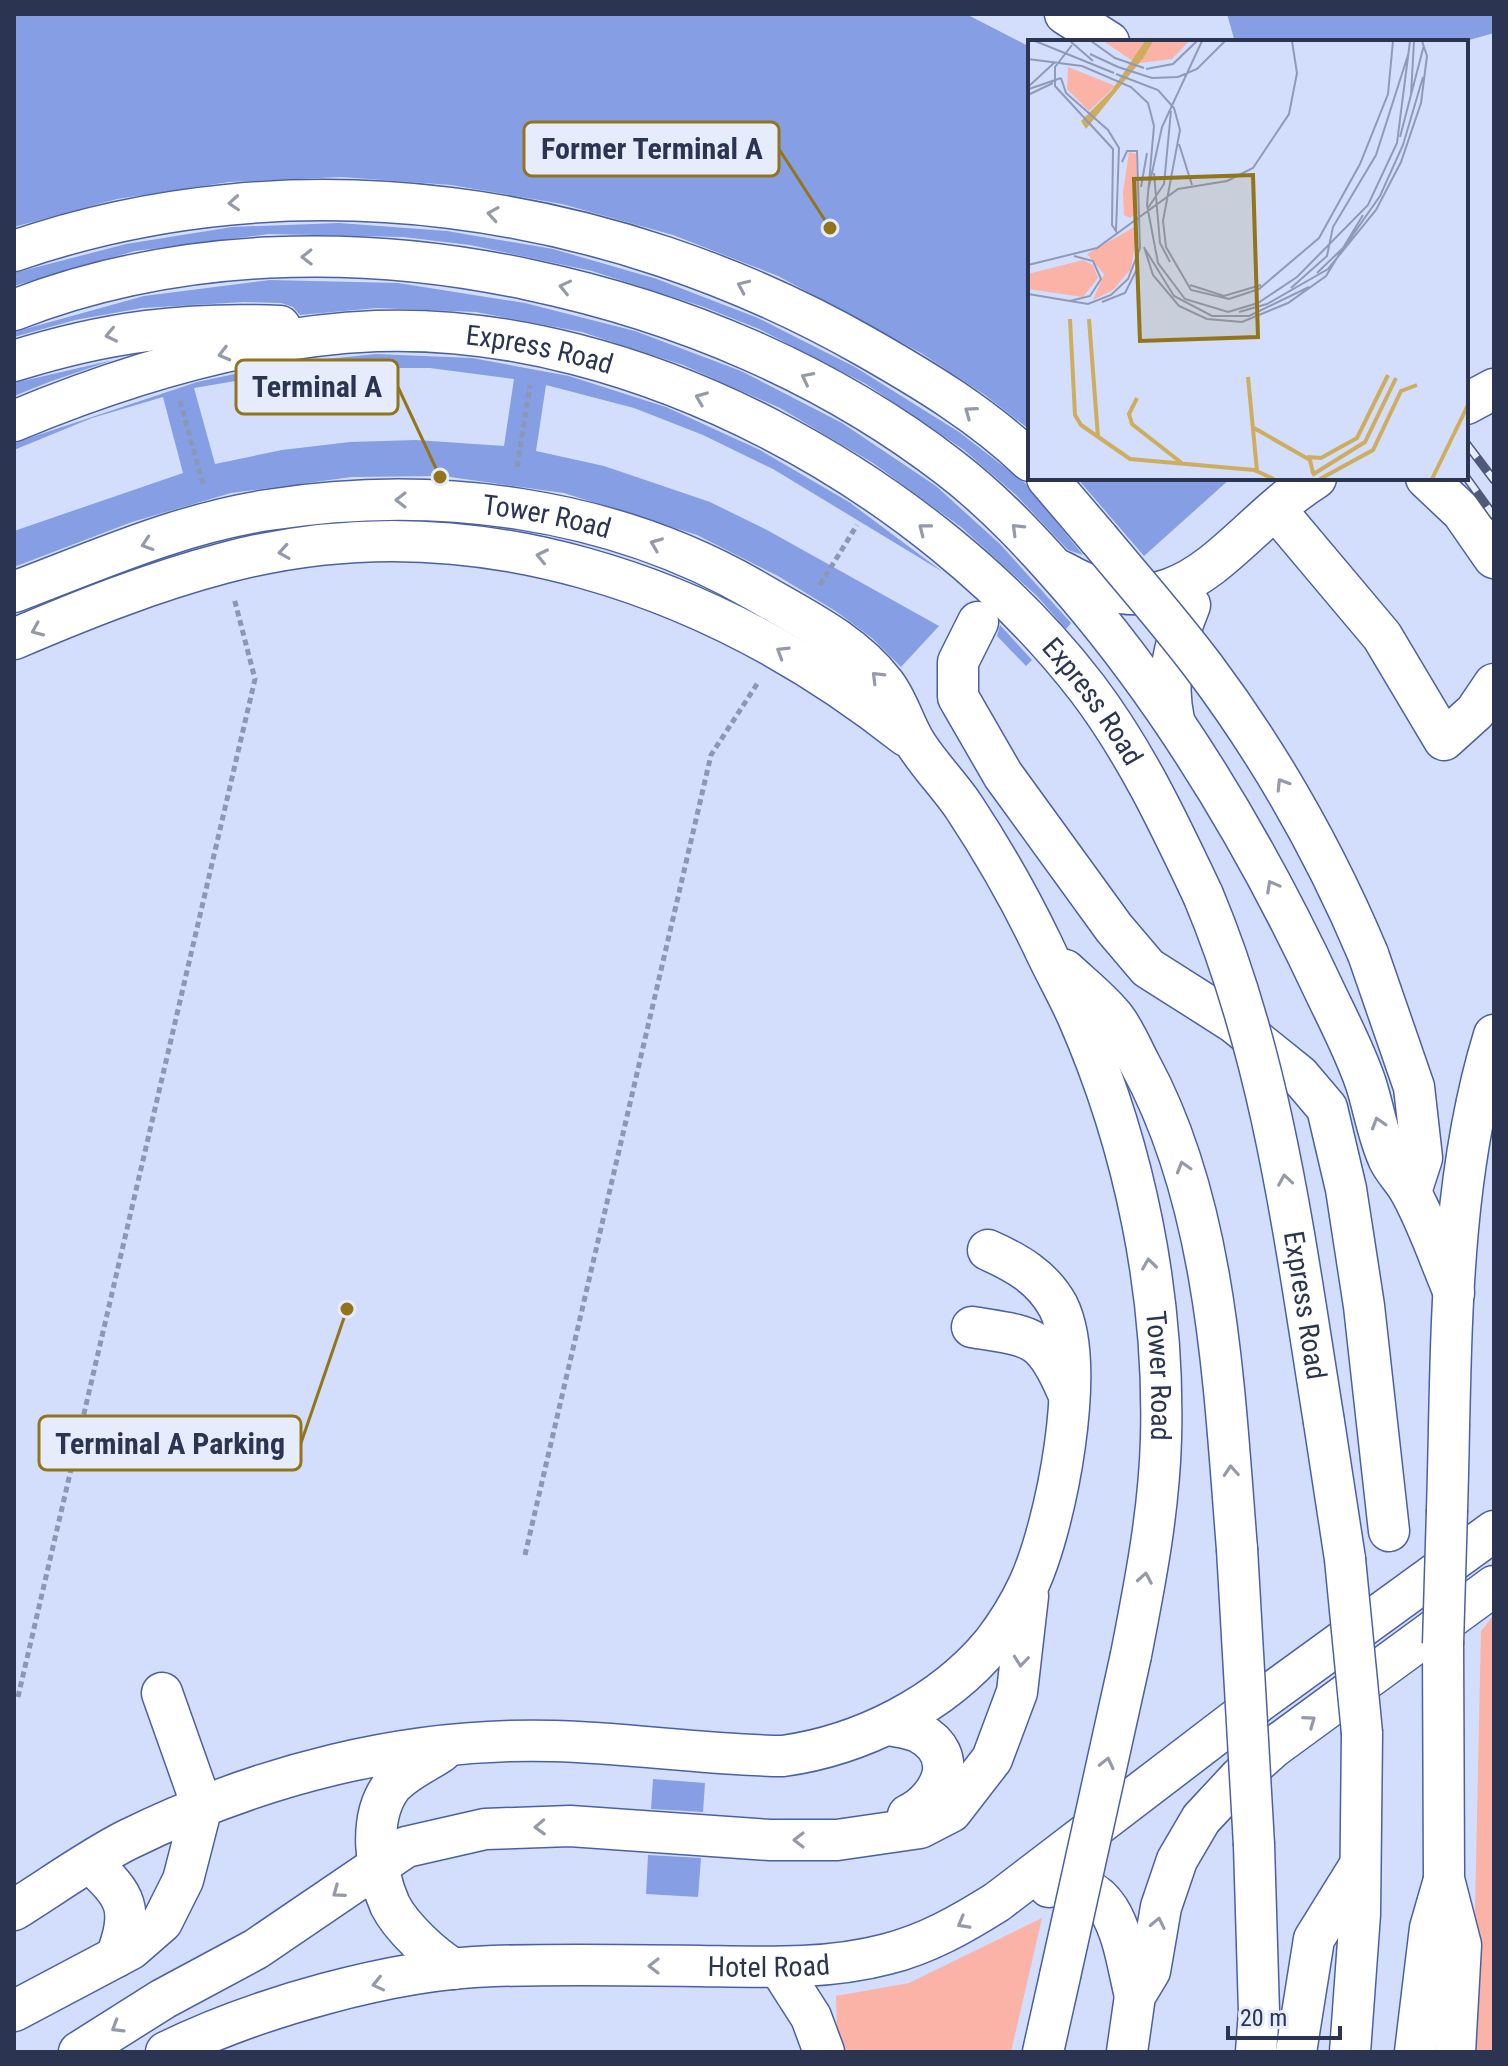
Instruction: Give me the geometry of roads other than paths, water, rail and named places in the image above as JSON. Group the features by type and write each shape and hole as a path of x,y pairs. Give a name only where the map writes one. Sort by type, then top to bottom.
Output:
{"street":[{"path":"1065,14 1109,40"},
{"path":"1113,40 1129,14"},
{"path":"14,251 135,216 241,202 342,199 410,203 508,216 653,253 782,304 918,378 973,414 1028,459"},
{"path":"14,310 76,288 138,273 216,262 308,257 449,265 583,291 710,332 839,395 952,469 1053,567 1113,611 1174,720 1231,812 1305,950 1364,1077 1389,1159 1411,1192 1454,1293"},
{"path":"14,361 107,335 174,326 241,324 412,331"},
{"name":"Express Road","path":"14,421 114,383 262,345 338,334 412,331 502,341 572,356 670,386 761,425 853,478 940,541 991,585 1062,659 1124,742 1160,805 1203,895 1241,990 1279,1141 1345,1559 1362,1733 1360,1865 1350,2052"},
{"path":"1468,403 1494,389"},
{"path":"1049,480 1224,694 1298,811 1368,954 1414,1087 1422,1158 1411,1192"},
{"path":"1174,720 1169,697 1172,658 1192,601 1216,565 1314,480"},
{"path":"1428,480 1462,512 1494,558"},
{"name":"Tower Road","path":"14,592 214,522 267,510 355,500 493,505 566,515 650,541 732,577 861,701 916,744 962,805 1005,870 1077,1014 1112,1109 1137,1194 1151,1274 1159,1362 1161,1438 1154,1527 1131,1655 1043,2052"},
{"path":"1276,510 1382,636 1444,740 1475,712 1494,684"},
{"name":"Tower Road","path":"14,639 110,600 225,562 324,546 388,541 444,543 527,552 596,569 789,633"},
{"path":"1113,611 1162,593 1216,565"},
{"path":"978,622 958,662 958,697 1003,775 1114,928 1148,968 1233,1022 1299,1075 1327,1108 1346,1189 1364,1306 1389,1531"},
{"path":"1045,951 1114,1017 1136,1056 1172,1132 1203,1242 1227,1423 1254,1845 1259,2012 1256,2052"},
{"path":"1455,2052 1461,1945 1444,1879 1443,1644 1454,1293 1464,1162 1494,1035"},
{"path":"79,2052 163,1999 256,1949 406,1847 485,1829 570,1826 770,1840 837,1840 920,1828 951,1812 992,1759 1017,1692 1029,1584 1066,1446 1068,1336 1059,1308 1045,1286 1021,1265 988,1250"},
{"path":"972,1327 1034,1339 1052,1355 1069,1394"},
{"name":"Hotel Road","path":"166,2052 204,2033 272,2011 386,1982 454,1969 491,1966 779,1967 855,1962 889,1954 960,1925 997,1902 1293,1676 1494,1531"},
{"path":"14,1910 125,1842 202,1806 333,1764 450,1745 551,1741 676,1748 733,1755 783,1756 819,1751 889,1725 953,1681 992,1644 1029,1584"},
{"path":"1135,1996 1150,1971 1161,1907 1177,1860 1201,1819 1274,1747 1494,1586"},
{"path":"14,2011 131,1949 162,1922 183,1880 202,1806 162,1693"},
{"path":"877,1832 915,1812 937,1794 944,1774 939,1751 919,1732 889,1725"},
{"path":"450,1745 392,1786 376,1815 379,1864 391,1906 433,1957 454,1969"},
{"path":"90,1863 115,1885 126,1908 127,1930 116,1957"},
{"path":"1296,2052 1314,1939 1360,1865"},
{"path":"1415,2052 1430,1928 1444,1879"},
{"path":"997,1902 1063,1884 1093,1893 1119,1925 1135,1996 1127,2052"},
{"path":"779,1967 811,2017 824,2052"}],"railway":[{"path":"1468,446 1494,480"},
{"path":"1468,480 1494,516"}],"place":[{"name":"Former Terminal A","path":"830,228"},
{"name":"Terminal A","path":"440,477"},
{"name":"Terminal A Parking","path":"347,1309"}]}
